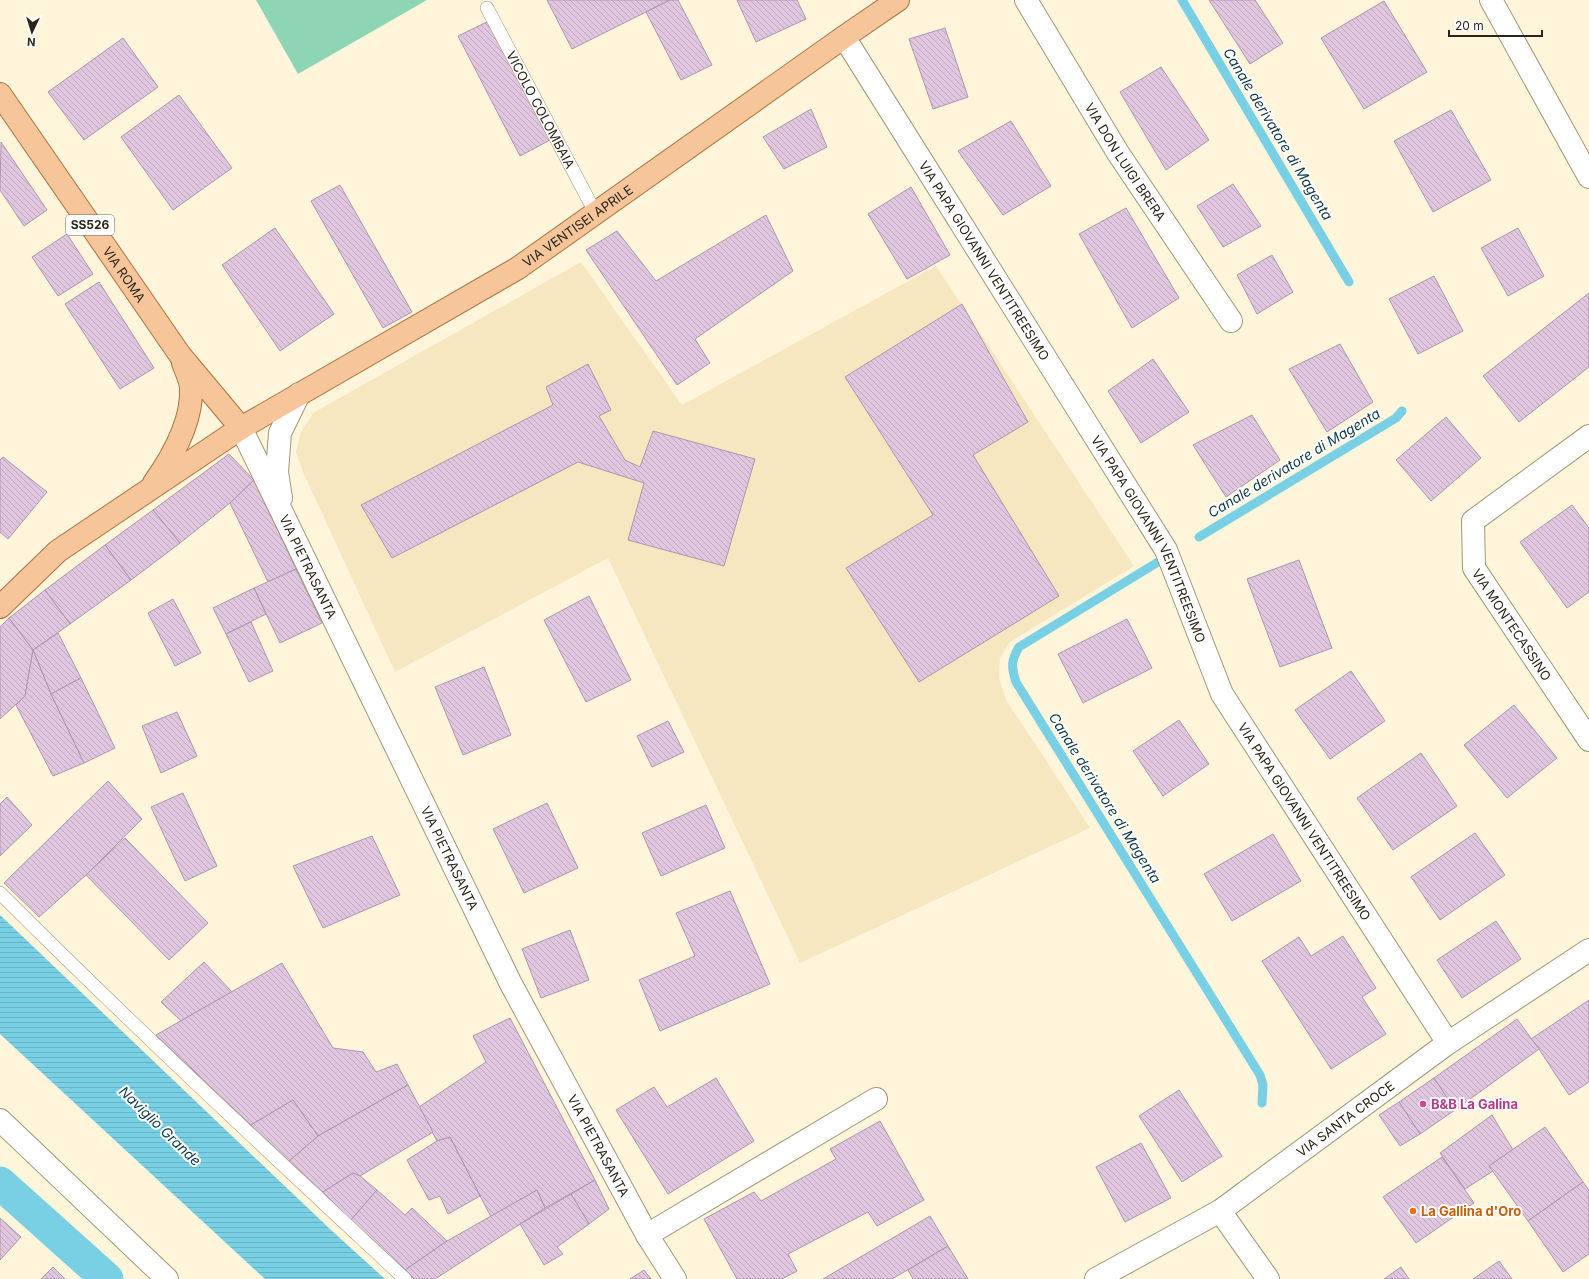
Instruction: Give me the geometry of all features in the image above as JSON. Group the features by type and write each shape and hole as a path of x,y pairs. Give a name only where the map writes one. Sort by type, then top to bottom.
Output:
{"main road":[{"name":"VIA VENTISEI APRILE","path":"241,428 518,268 595,212 898,0"},
{"name":"VIA ROMA","path":"0,94 180,355 241,428 58,552 0,608"},
{"name":"VIA ROMA","path":"150,489 171,455 186,423 190,404 191,385 180,355"}],"street":[{"name":"VIA DON LUIGI BRERA","path":"1026,0 1118,153 1231,320"},
{"path":"1491,0 1589,177"},
{"name":"VIA PAPA GIOVANNI VENTITREESIMO","path":"844,37 1166,550 1222,694 1448,1043"},
{"path":"282,513 277,472 280,433 299,394"},
{"name":"VIA PIETRASANTA","path":"241,428 511,984 647,1235 675,1279"},
{"name":"VIA MONTECASSINO","path":"1589,436 1473,521 1473,529 1474,568 1589,740"},
{"name":"VIA SANTA CROCE","path":"1096,1279 1220,1211 1448,1043 1589,950"},
{"path":"647,1235 876,1099"},
{"path":"0,1120 167,1279"},
{"path":"1220,1211 1268,1279"}],"lane":[{"name":"VICOLO COLOMBAIA","path":"486,8 595,212"},
{"path":"0,893 60,953 256,1140 405,1279"}],"shaded area":[{"path":"581,262 682,405 936,266 1134,566 1010,642 1000,658 999,678 1007,702 1090,828 800,963 608,558 395,672 303,472 296,452 300,434 313,413"}],"green space":[{"path":"256,0 427,0 298,74"}],"water":[{"name":"Naviglio Grande","path":"0,915 331,1230 385,1279 265,1279 0,1034"}],"building":[{"path":"547,0 670,0 572,49"},
{"path":"670,0 678,0 712,65 681,80 646,12"},
{"path":"737,0 797,0 806,19 756,42"},
{"path":"1209,0 1255,0 1283,43 1250,64"},
{"path":"1384,1 1427,72 1364,109 1321,38"},
{"path":"489,21 550,140 520,156 458,36"},
{"path":"945,28 968,97 933,109 909,39"},
{"path":"123,38 158,87 84,140 48,92"},
{"path":"1161,67 1209,140 1166,170 1120,92"},
{"path":"179,95 232,168 173,210 121,137"},
{"path":"811,109 827,147 784,169 763,137"},
{"path":"1451,110 1491,180 1433,212 1394,141"},
{"path":"1011,121 1051,186 1003,215 958,151"},
{"path":"1,142 47,210 24,226 0,190"},
{"path":"1233,184 1261,226 1223,247 1197,206"},
{"path":"340,185 412,312 383,328 311,201"},
{"path":"911,187 950,255 907,279 868,214"},
{"path":"1126,208 1179,298 1132,328 1079,234"},
{"path":"766,215 793,271 695,339 710,363 677,385 586,250 617,231 656,281"},
{"path":"275,228 334,314 280,351 222,265"},
{"path":"1518,228 1544,276 1508,296 1481,248"},
{"path":"67,234 93,274 58,296 32,257"},
{"path":"1272,255 1293,292 1257,314 1237,275"},
{"path":"1434,276 1463,331 1418,354 1389,299"},
{"path":"99,282 154,368 120,389 65,304"},
{"path":"1589,293 1589,367 1519,422 1483,376"},
{"path":"962,304 1028,422 973,455 1059,596 919,682 846,568 933,515 845,377"},
{"path":"1340,344 1373,402 1327,432 1289,369"},
{"path":"1153,359 1189,412 1141,443 1108,391"},
{"path":"588,364 611,410 599,416 625,460 640,467 653,431 755,459 724,566 628,540 644,483 578,462 392,558 361,505 553,405 546,387"},
{"path":"1252,415 1280,460 1226,497 1193,445"},
{"path":"1446,417 1481,458 1431,501 1396,460"},
{"path":"229,454 254,480 230,503 180,543 153,510"},
{"path":"3,457 47,492 8,539 0,532 0,460"},
{"path":"254,480 296,569 268,582 230,503"},
{"path":"1572,505 1589,528 1589,592 1567,608 1520,542"},
{"path":"153,510 180,543 131,580 105,545"},
{"path":"105,545 131,580 70,624 45,590"},
{"path":"1299,560 1332,648 1280,667 1247,579"},
{"path":"296,569 322,623 280,643 254,588"},
{"path":"254,588 266,614 226,634 213,608"},
{"path":"45,590 70,624 33,650 9,618"},
{"path":"589,596 631,680 586,702 544,620"},
{"path":"173,599 201,653 175,666 148,613"},
{"path":"9,618 33,650 25,696 0,719 0,627"},
{"path":"1127,619 1152,668 1083,703 1058,654"},
{"path":"251,622 273,671 249,682 226,634"},
{"path":"58,633 81,678 51,694 33,650"},
{"path":"33,650 51,694 84,763 53,776 16,705 25,696"},
{"path":"484,667 511,735 463,755 435,687"},
{"path":"1351,671 1385,721 1330,759 1295,710"},
{"path":"81,678 115,748 84,763 51,694"},
{"path":"1514,705 1557,758 1507,798 1464,745"},
{"path":"177,712 197,756 161,773 142,726"},
{"path":"1179,720 1209,764 1163,796 1133,751"},
{"path":"668,721 684,752 652,767 637,736"},
{"path":"1421,753 1457,806 1393,850 1357,798"},
{"path":"108,781 142,819 86,875 39,917 4,883"},
{"path":"183,793 217,866 185,881 151,807"},
{"path":"7,797 32,825 0,856 0,804"},
{"path":"547,803 578,868 524,893 493,829"},
{"path":"706,805 725,848 661,876 642,833"},
{"path":"1475,833 1505,875 1440,920 1411,877"},
{"path":"1273,834 1301,881 1232,921 1204,874"},
{"path":"372,836 400,895 323,928 293,866"},
{"path":"125,838 208,923 169,960 86,875"},
{"path":"730,891 770,984 660,1031 639,980 695,956 676,913"},
{"path":"1496,921 1521,959 1462,998 1437,960"},
{"path":"570,930 589,980 541,998 522,949"},
{"path":"1343,936 1376,988 1362,997 1386,1034 1331,1069 1262,961 1299,937 1311,956"},
{"path":"204,962 232,992 181,1021 161,1002"},
{"path":"282,963 333,1048 363,1052 376,1072 397,1064 408,1085 318,1136 293,1100 251,1125 156,1035"},
{"path":"1589,1000 1589,1082 1569,1095 1531,1039"},
{"path":"510,1018 595,1180 545,1208 537,1190 491,1217 450,1137 437,1141 419,1107 486,1062 473,1036"},
{"path":"1517,1019 1539,1049 1455,1110 1434,1078"},
{"path":"716,1078 754,1141 668,1194 616,1110 654,1087 667,1107"},
{"path":"1434,1078 1455,1110 1420,1134 1399,1102"},
{"path":"408,1085 433,1132 360,1176 353,1173 323,1192 289,1161 318,1136"},
{"path":"1179,1090 1222,1156 1182,1182 1139,1116"},
{"path":"293,1100 318,1136 289,1161 251,1125"},
{"path":"1399,1102 1420,1134 1400,1146 1379,1115"},
{"path":"1492,1115 1513,1150 1489,1166 1493,1171 1465,1189 1440,1153"},
{"path":"880,1121 924,1200 877,1226 868,1212 788,1254 797,1271 782,1279 737,1279 704,1219 754,1192 761,1201 836,1159 830,1149"},
{"path":"1545,1127 1583,1182 1528,1221 1489,1166"},
{"path":"450,1137 480,1196 448,1214 440,1196 429,1200 407,1160 437,1141"},
{"path":"1141,1143 1171,1198 1125,1222 1096,1167"},
{"path":"1442,1157 1474,1203 1416,1243 1383,1197"},
{"path":"353,1173 360,1176 377,1190 351,1220 323,1192"},
{"path":"595,1180 609,1209 589,1224 571,1194"},
{"path":"1583,1182 1589,1190 1589,1254 1563,1272 1528,1221"},
{"path":"377,1190 405,1215 412,1208 447,1241 405,1270 351,1220"},
{"path":"537,1190 545,1208 435,1279 414,1279 405,1270 447,1241"},
{"path":"571,1194 589,1224 557,1247 563,1254 544,1265 520,1224"},
{"path":"930,1216 948,1246 892,1279 823,1279"},
{"path":"0,1218 21,1237 0,1260"},
{"path":"948,1246 968,1279 913,1279 908,1270"},
{"path":"1499,1261 1512,1279 1473,1279"},
{"path":"53,1267 65,1279 41,1279"},
{"path":"1401,1267 1409,1279 1384,1279"},
{"path":"644,1270 651,1279 630,1279"}],"waterway":[{"name":"Canale derivatore di Magenta","path":"1182,0 1349,282"},
{"name":"Canale derivatore di Magenta","path":"1199,537 1396,418 1402,411"},
{"name":"Canale derivatore di Magenta","path":"1158,562 1019,647 1013,660 1013,672 1016,682 1260,1075 1263,1085 1262,1103"},
{"path":"0,1183 107,1279"}],"place":[{"name":"B&B La Galina","path":"1423,1104"},
{"name":"La Gallina d'Oro","path":"1413,1211"}]}
